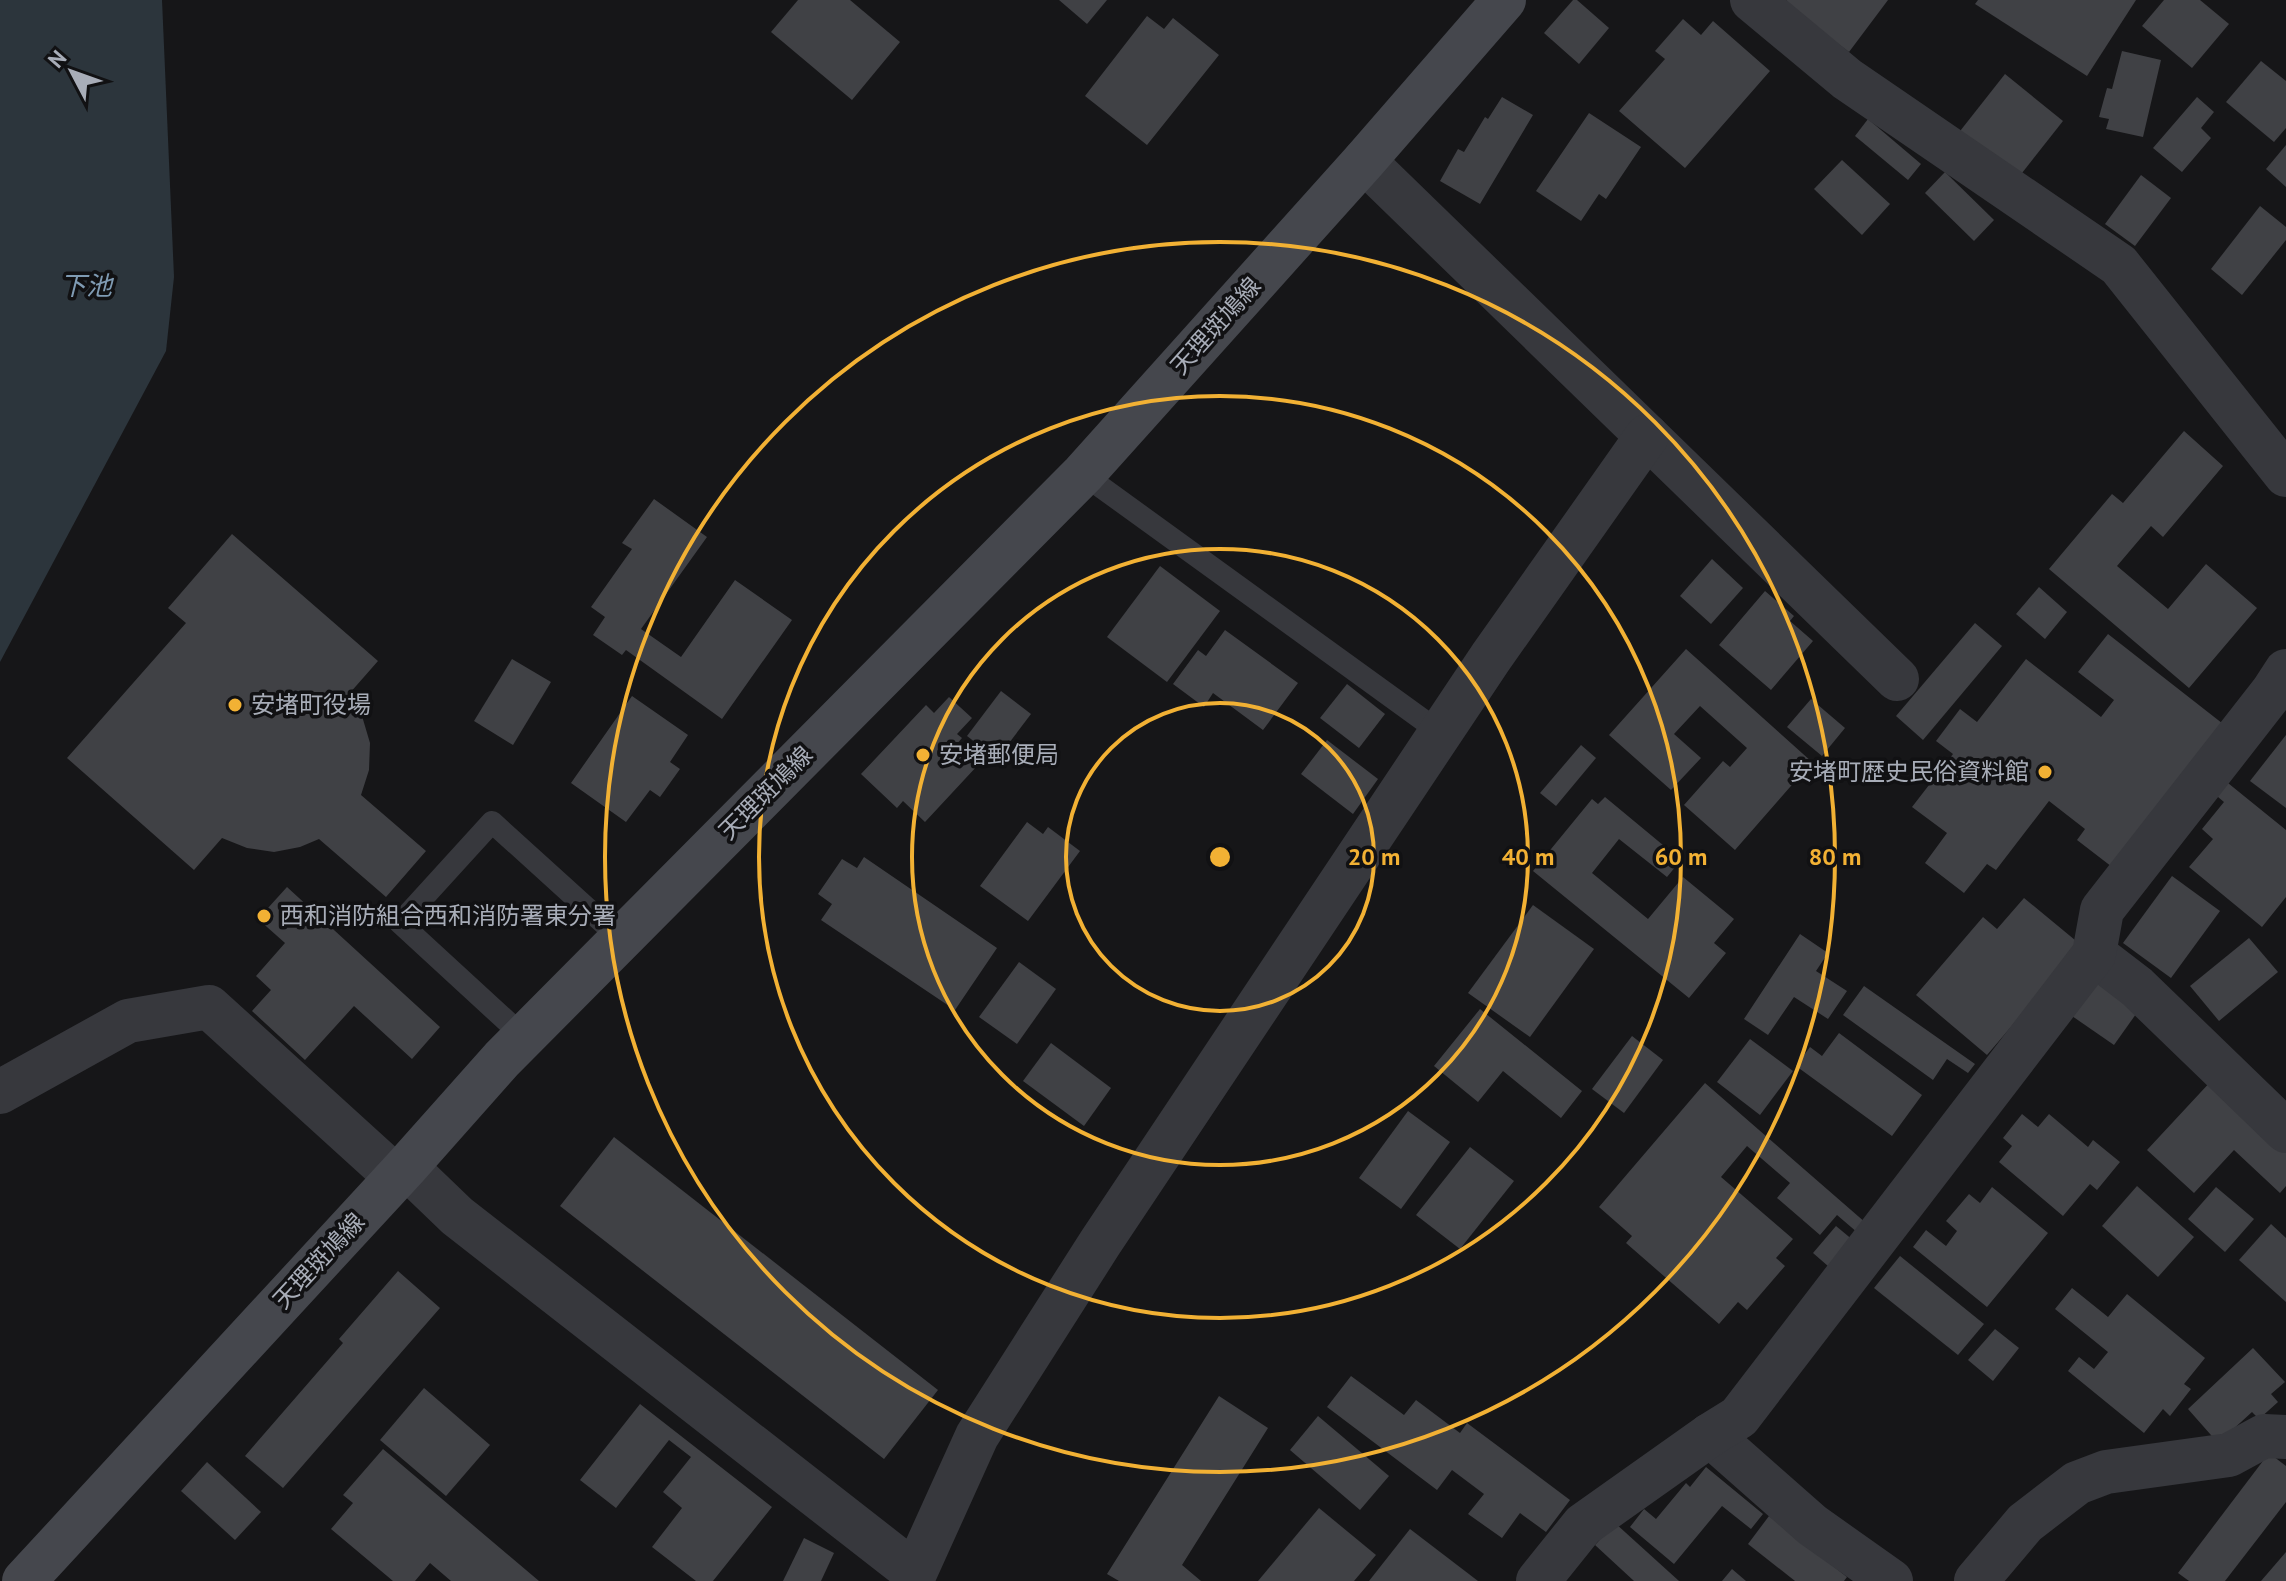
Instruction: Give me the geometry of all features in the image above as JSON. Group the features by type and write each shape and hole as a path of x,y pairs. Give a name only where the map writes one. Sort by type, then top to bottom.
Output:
{"main road":[{"name":"天理斑鳩線","path":"24,1581 524,1037 1083,474 1504,0"}],"street":[{"path":"1752,0 1847,79 2119,265 2286,475"},
{"path":"1364,161 1897,679"},
{"path":"0,1092 128,1021 209,1007 401,1172 921,1577 977,1436 1100,1243 1491,657 1647,436"},
{"path":"1538,1581 1583,1525 1739,1417 2094,954 2102,910 2286,671"},
{"path":"2094,954 2137,987 2286,1131"},
{"path":"1710,1435 1812,1525 1891,1581"},
{"path":"1976,1581 2025,1523 2077,1483 2106,1472 2229,1455 2264,1436 2286,1437"}],"lane":[{"path":"1083,474 1441,733"},
{"path":"524,1037 400,923 492,822 621,939"}],"water":[{"name":"下池","path":"0,0 162,0 174,277 166,351 0,662"}],"building":[{"path":"798,0 850,0 900,42 852,100 771,32"},
{"path":"1059,0 1107,0 1087,24"},
{"path":"1573,0 1577,0 1609,28 1579,64 1544,33"},
{"path":"1787,0 1888,0 1849,52 1784,4"},
{"path":"1978,0 2136,0 2087,76 1975,4"},
{"path":"2164,0 2200,0 2229,24 2192,68 2142,26"},
{"path":"1147,16 1164,29 1173,18 1219,55 1147,145 1085,96"},
{"path":"1683,19 1701,35 1713,21 1770,71 1685,168 1619,111 1665,59 1655,51"},
{"path":"2122,51 2161,60 2143,137 2106,129 2109,119 2099,117 2107,88 2112,89"},
{"path":"2261,61 2286,81 2286,128 2274,142 2226,102"},
{"path":"2005,74 2063,121 2011,187 1953,140"},
{"path":"1502,97 1533,115 1480,204 1440,181 1458,149 1464,152 1485,117 1488,119"},
{"path":"2197,97 2214,112 2201,128 2211,138 2182,172 2153,148"},
{"path":"1589,113 1641,147 1606,199 1599,194 1581,221 1536,191"},
{"path":"1868,119 1921,164 1908,180 1855,136"},
{"path":"2286,145 2286,187 2266,169"},
{"path":"1842,160 1890,204 1862,235 1814,189"},
{"path":"1945,172 1994,220 1974,241 1925,193"},
{"path":"2141,175 2171,198 2135,246 2105,224"},
{"path":"2260,206 2286,227 2286,240 2242,295 2211,269"},
{"path":"2184,431 2223,466 2163,537 2151,526 2117,566 2168,609 2206,564 2257,608 2189,688 2049,569 2112,494 2123,503"},
{"path":"654,499 707,537 641,629 681,657 735,580 792,620 722,719 626,650 622,655 593,635 605,617 591,607 632,549 622,543"},
{"name":"安堵町役場","path":"232,534 378,661 349,694 362,716 370,743 369,770 361,795 426,851 386,897 319,839 300,847 274,852 247,848 222,838 194,870 67,758 186,623 168,608"},
{"path":"1712,559 1743,588 1711,624 1680,596"},
{"path":"1160,566 1220,611 1167,682 1107,637"},
{"path":"2039,587 2067,612 2045,639 2016,614"},
{"path":"1765,591 1794,616 1790,621 1813,641 1771,690 1719,645"},
{"path":"1975,623 2002,646 1923,740 1896,716"},
{"path":"1225,630 1298,683 1263,730 1213,693 1204,707 1173,684 1198,650 1206,656"},
{"path":"2108,634 2227,727 2116,870 2077,840 2085,829 2049,801 1996,870 1987,864 1964,893 1925,863 1947,833 1912,807 1953,754 1936,741 1960,709 1977,722 2026,659 2101,717 2114,700 2078,672"},
{"path":"1686,649 1812,762 1735,850 1684,805 1723,761 1730,767 1747,748 1700,706 1674,734 1701,758 1671,790 1609,735"},
{"path":"512,659 551,682 513,745 474,721"},
{"path":"1347,684 1385,714 1359,748 1320,718"},
{"path":"1001,691 1031,714 997,759 967,736"},
{"path":"632,696 688,735 670,762 680,769 660,797 650,790 626,822 571,783"},
{"name":"安堵郵便局","path":"949,697 972,718 957,734 962,738 956,745 978,765 925,822 903,801 897,808 861,774 926,705 934,713"},
{"path":"1811,699 1845,728 1822,756 1787,727"},
{"path":"2286,735 2286,808 2250,781"},
{"path":"1327,740 1378,779 1353,814 1301,774"},
{"path":"1581,745 1596,758 1556,806 1540,793"},
{"path":"2223,779 2286,830 2286,897 2262,927 2189,867 2213,839 2202,829 2224,802 2212,792"},
{"path":"1605,797 1681,860 1667,877 1619,839 1592,873 1648,919 1683,877 1734,919 1714,943 1726,953 1689,998 1533,871 1592,799 1598,804"},
{"path":"1027,822 1043,834 1048,827 1080,851 1028,921 980,886"},
{"path":"864,857 997,948 955,1010 821,920 832,904 818,894 842,859 857,868"},
{"path":"2172,876 2220,911 2171,978 2123,943"},
{"path":"287,887 440,1027 412,1059 354,1006 305,1060 252,1011 271,990 256,976 285,943 258,919"},
{"path":"2024,898 2081,945 1987,1055 1916,995 1983,917 1997,929"},
{"path":"1533,905 1594,949 1530,1037 1468,993"},
{"path":"1800,934 1828,953 1816,971 1847,991 1828,1019 1794,997 1768,1035 1744,1019"},
{"path":"2249,938 2278,972 2219,1021 2190,986"},
{"path":"1019,962 1056,989 1017,1044 979,1017"},
{"path":"2098,978 2141,1007 2114,1045 2072,1016"},
{"path":"1864,986 1975,1064 1968,1073 1947,1059 1933,1080 1843,1015"},
{"path":"1480,1009 1582,1091 1561,1118 1503,1071 1478,1102 1434,1066"},
{"path":"1839,1033 1922,1095 1892,1136 1796,1066 1810,1047 1822,1056"},
{"path":"1632,1036 1663,1060 1624,1113 1592,1089"},
{"path":"1750,1039 1793,1071 1760,1115 1717,1082"},
{"path":"1051,1043 1111,1088 1084,1126 1023,1081"},
{"path":"2213,1079 2286,1148 2286,1186 2280,1193 2234,1150 2194,1193 2147,1150"},
{"path":"1705,1083 1874,1230 1865,1239 1837,1215 1820,1235 1777,1198 1790,1183 1747,1146 1721,1177 1793,1239 1776,1258 1785,1266 1747,1310 1738,1302 1719,1324 1626,1243 1632,1236 1599,1207"},
{"path":"1408,1111 1450,1142 1401,1209 1359,1178"},
{"path":"2022,1114 2038,1127 2049,1114 2088,1147 2093,1140 2120,1162 2097,1190 2090,1184 2063,1216 1999,1162 2012,1146 2003,1138"},
{"path":"614,1137 938,1390 884,1459 560,1206"},
{"path":"1470,1147 1514,1181 1460,1249 1416,1215"},
{"path":"2137,1186 2194,1237 2158,1277 2102,1226"},
{"path":"1992,1187 2048,1233 1987,1307 1913,1247 1926,1230 1946,1246 1957,1231 1946,1221 1969,1194 1980,1203"},
{"path":"2216,1187 2254,1219 2225,1252 2188,1219"},
{"path":"2271,1224 2286,1238 2286,1302 2239,1260"},
{"path":"1836,1226 1860,1246 1836,1273 1813,1253"},
{"path":"1900,1256 1984,1324 1958,1355 1874,1288"},
{"path":"398,1271 440,1308 283,1488 245,1456 343,1343 339,1339"},
{"path":"2072,1288 2108,1317 2127,1294 2205,1358 2184,1384 2191,1389 2170,1416 2163,1409 2144,1433 2068,1371 2079,1357 2094,1369 2108,1352 2055,1309"},
{"path":"1995,1329 2019,1348 1993,1381 1968,1360"},
{"path":"2253,1348 2285,1382 2271,1394 2278,1402 2259,1419 2252,1412 2218,1443 2188,1409"},
{"path":"1351,1376 1404,1415 1416,1400 1460,1433 1467,1423 1570,1500 1546,1532 1520,1513 1502,1538 1468,1514 1484,1494 1452,1470 1437,1490 1327,1407"},
{"path":"424,1388 490,1445 446,1496 380,1440"},
{"path":"1219,1396 1268,1428 1182,1565 1201,1581 1119,1581 1107,1574"},
{"path":"640,1404 772,1507 713,1581 696,1581 652,1547 682,1508 663,1492 691,1457 669,1440 616,1508 580,1480"},
{"path":"1318,1416 1389,1476 1360,1510 1290,1450"},
{"path":"383,1449 539,1581 451,1581 430,1563 415,1581 393,1581 331,1529 353,1503 343,1495"},
{"path":"2269,1453 2286,1466 2286,1502 2225,1581 2189,1581 2178,1573"},
{"path":"207,1462 261,1512 235,1540 181,1491"},
{"path":"1706,1467 1763,1514 1751,1529 1722,1506 1674,1564 1630,1527 1644,1509 1656,1519 1686,1483 1690,1487"},
{"path":"1319,1508 1376,1555 1354,1581 1258,1581"},
{"path":"1769,1516 1847,1577 1844,1581 1795,1581 1748,1544"},
{"path":"1615,1523 1679,1581 1634,1581 1595,1545"},
{"path":"1410,1529 1478,1581 1369,1581"},
{"path":"804,1538 834,1553 821,1581 783,1581"},
{"path":"2286,1552 2286,1581 2261,1581"},
{"path":"1732,1569 1746,1581 1722,1581"}],"place":[{"name":"安堵町役場","path":"235,705"},
{"name":"安堵郵便局","path":"923,755"},
{"name":"安堵町歴史民俗資料館","path":"2045,772"},
{"name":"西和消防組合西和消防署東分署","path":"264,916"}]}
